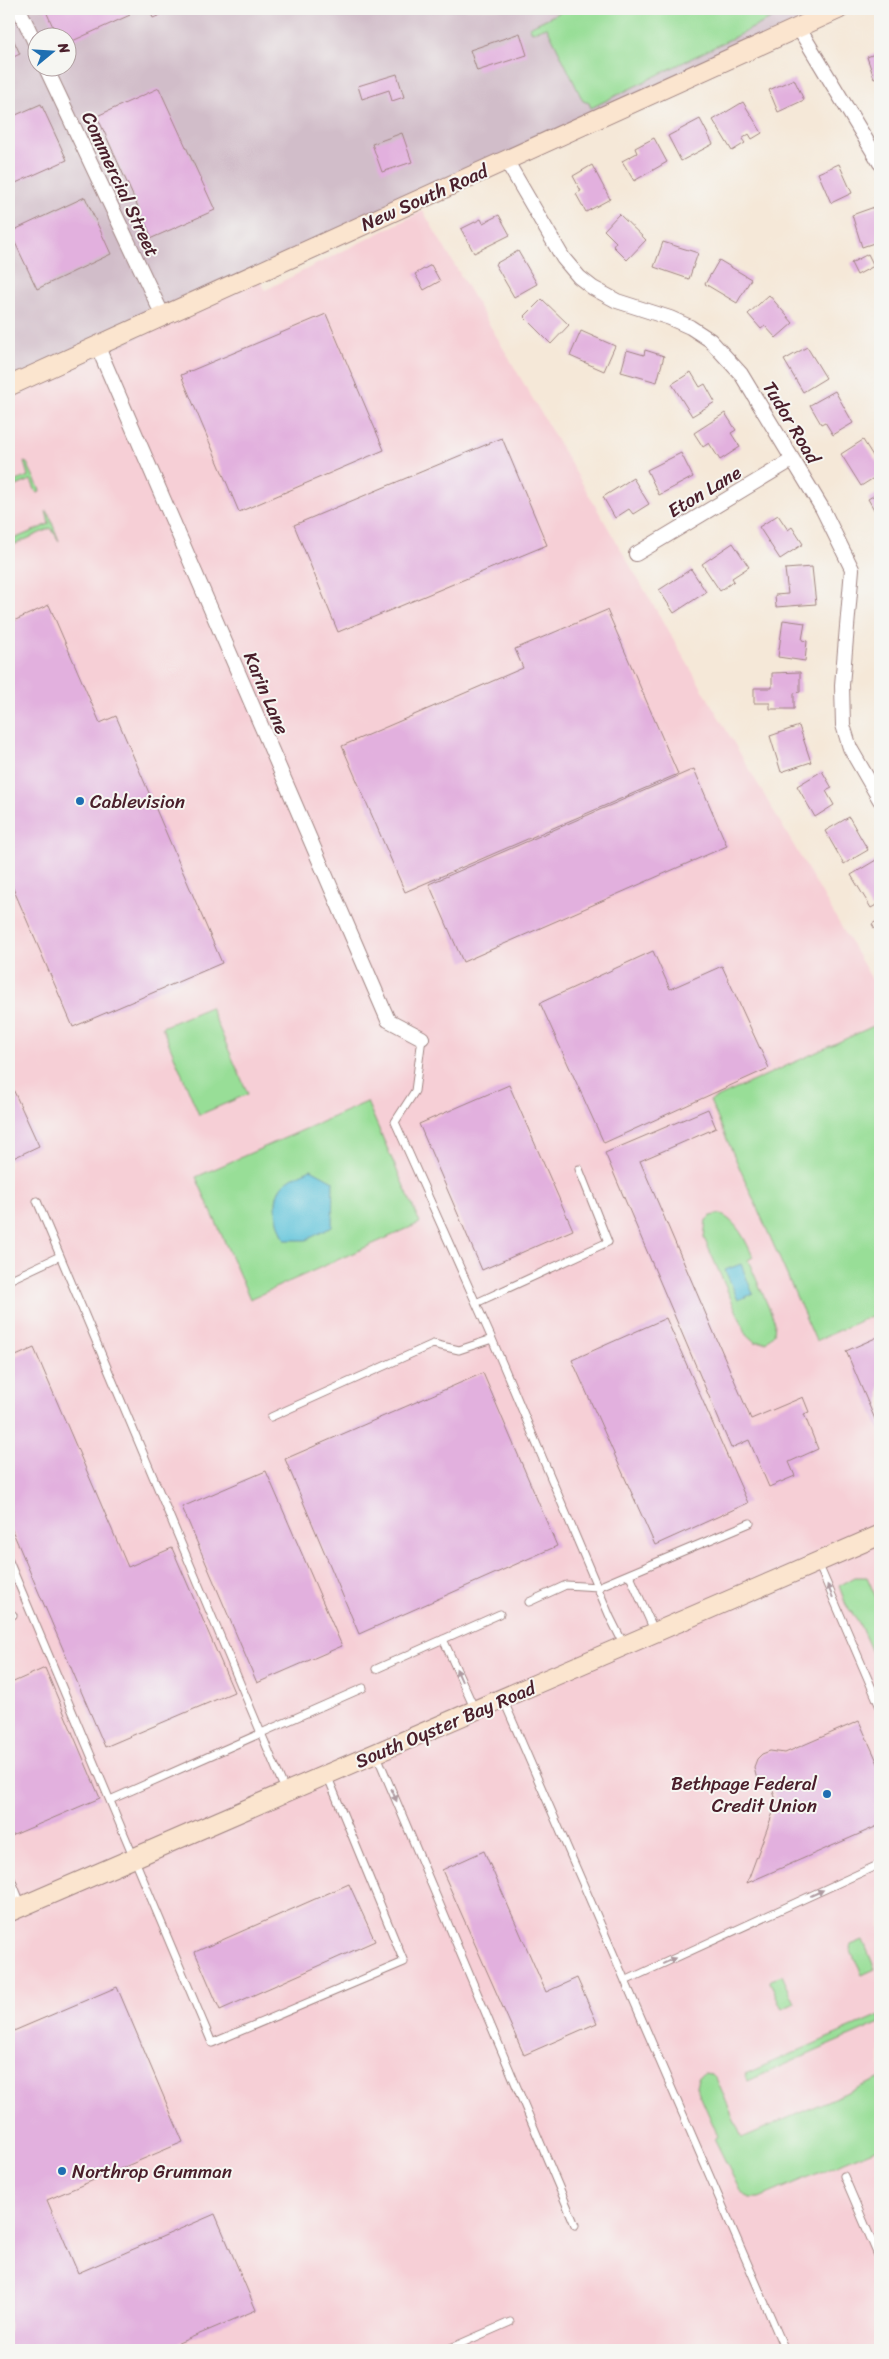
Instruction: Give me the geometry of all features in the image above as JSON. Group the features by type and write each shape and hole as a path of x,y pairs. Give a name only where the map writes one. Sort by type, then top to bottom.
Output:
{"main road":[{"name":"New South Road","path":"9,386 840,9"},
{"name":"South Oyster Bay Road","path":"16,1909 880,1535"}],"street":[{"path":"19,9 28,28"},
{"path":"798,28 880,163"},
{"name":"Commercial Street","path":"51,78 163,316"},
{"name":"Tudor Road","path":"506,160 563,258 579,277 593,288 617,301 670,318 690,327 710,340 741,374 822,508 852,569 842,685 843,725 850,748 880,800"},
{"name":"Karin Lane","path":"97,345 388,1020 422,1038"},
{"name":"Eton Lane","path":"636,554 792,460"}],"lane":[{"path":"422,1038 415,1091 395,1122 492,1339 624,1646"},
{"path":"476,1304 608,1242 579,1169"},
{"path":"37,1201 286,1792"},
{"path":"9,1280 60,1256"},
{"path":"271,1416 434,1344 459,1350 492,1339"},
{"path":"528,1602 566,1585 598,1587 750,1523"},
{"path":"9,1561 212,2043 404,1962 327,1774"},
{"path":"818,1562 880,1707"},
{"path":"629,1574 655,1632"},
{"path":"376,1669 500,1614"},
{"path":"443,1639 475,1710"},
{"path":"110,1800 363,1688"},
{"path":"503,1698 785,2350"},
{"path":"376,1753 576,2225"},
{"path":"625,1981 880,1864"},
{"path":"9,1874 16,1909"},
{"path":"844,2176 880,2260"},
{"path":"446,2350 510,2322"}],"shaded area":[{"path":"9,9 823,9 9,399"},
{"path":"423,211 880,993 880,1024 816,1341 880,1312 880,2350 9,2350 9,399 259,278 265,290"}],"green space":[{"path":"567,9 791,9 591,108 589,103 583,101 547,27 532,32 529,27"},
{"path":"24,462 27,463 40,490 39,493 36,492 31,480 9,489 9,484 28,476"},
{"path":"46,511 59,541 51,528 9,547 9,541 49,524"},
{"path":"210,1007 248,1094 199,1115 162,1027"},
{"path":"880,1023 880,1312 816,1341 710,1101"},
{"path":"367,1102 420,1223 250,1299 196,1177"},
{"path":"720,1214 736,1226 753,1257 748,1260 775,1322 774,1334 766,1342 755,1342 747,1335 704,1238 706,1220 711,1216"},
{"path":"855,1577 867,1577 880,1607 880,1633 876,1635 880,1644 880,1670 858,1621 846,1605 839,1586"},
{"path":"863,1940 875,1969 862,1975 850,1948 851,1945"},
{"path":"782,1975 795,2003 782,2009 770,1982 771,1979"},
{"path":"880,2015 880,2023 748,2081 745,2074"},
{"path":"704,2073 712,2074 716,2078 742,2138 880,2078 880,2147 759,2198 750,2198 740,2191 714,2138 718,2136 696,2086 698,2078"}],"water":[{"path":"311,1169 333,1181 332,1227 306,1240 285,1240 277,1218 276,1202 278,1194 286,1182"},
{"path":"741,1264 753,1294 738,1300 725,1270"}],"building":[{"path":"45,9 128,9 130,15 78,38 78,28 54,28"},
{"path":"149,9 174,9 153,18"},
{"path":"9,30 20,54 9,59"},
{"path":"520,33 527,55 477,71 470,50"},
{"path":"880,52 880,76 874,78 867,57"},
{"path":"397,74 404,97 392,101 389,90 362,99 358,86"},
{"path":"794,79 804,100 778,112 769,90"},
{"path":"159,88 215,210 152,238 97,116"},
{"path":"743,102 762,133 752,139 749,134 742,139 745,143 732,151 713,120"},
{"path":"41,104 67,160 9,186 9,118"},
{"path":"700,119 713,144 681,161 668,136"},
{"path":"402,133 412,162 382,172 372,144"},
{"path":"654,138 667,162 634,181 622,161 637,153 635,148"},
{"path":"839,164 852,193 831,203 818,173"},
{"path":"592,165 610,199 586,212 576,194 581,191 573,176"},
{"path":"85,197 111,254 37,289 10,232"},
{"path":"880,205 880,241 862,247 852,215"},
{"path":"619,214 646,240 627,260 613,246 616,242 604,230"},
{"path":"499,215 510,235 474,253 461,229 481,219 483,223"},
{"path":"663,242 698,253 689,279 654,267"},
{"path":"518,251 537,284 514,297 495,264"},
{"path":"868,254 874,266 857,275 851,263"},
{"path":"719,260 751,279 737,303 705,284"},
{"path":"431,265 440,281 424,290 415,274"},
{"path":"769,295 793,323 776,338 765,326 761,329 748,314"},
{"path":"542,299 569,325 551,344 524,317"},
{"path":"326,314 384,450 239,512 181,375"},
{"path":"581,331 615,346 604,371 570,356"},
{"path":"807,347 826,378 803,392 784,360"},
{"path":"627,350 644,355 645,350 664,356 657,382 621,372"},
{"path":"691,372 700,387 705,384 715,402 692,416 672,384"},
{"path":"835,391 853,423 833,435 825,422 821,424 810,405"},
{"path":"725,413 736,430 731,433 740,447 720,460 709,443 703,447 694,433"},
{"path":"502,438 547,545 338,632 294,525"},
{"path":"863,440 880,467 880,474 861,486 841,454"},
{"path":"681,453 693,477 659,495 647,470"},
{"path":"633,478 649,504 633,514 629,509 615,518 603,497"},
{"path":"880,492 880,520 868,499"},
{"path":"778,515 788,530 792,527 803,544 780,559 759,527"},
{"path":"733,543 749,567 732,578 734,581 720,591 702,564"},
{"path":"812,567 816,604 776,607 775,595 788,594 785,569"},
{"path":"691,569 706,592 674,613 659,590"},
{"name":"Cablevision","path":"49,605 100,723 116,716 222,963 73,1027 9,879 9,623"},
{"path":"607,610 678,774 405,892 342,746 523,668 515,649"},
{"path":"783,620 805,623 802,640 807,641 805,661 778,657"},
{"path":"800,672 800,692 794,693 794,709 770,709 770,703 754,703 754,688 772,688 772,673"},
{"path":"799,726 811,762 781,772 770,736"},
{"path":"694,769 727,846 463,962 429,884"},
{"path":"822,771 832,788 826,791 834,805 815,817 797,786"},
{"path":"849,817 868,850 844,864 825,831"},
{"path":"876,860 880,866 880,903 871,908 851,875"},
{"path":"880,919 880,939 872,924"},
{"path":"653,951 670,989 722,966 769,1068 604,1143 540,1003"},
{"path":"509,1085 573,1230 482,1270 419,1124"},
{"path":"12,1087 39,1146 9,1160 9,1089"},
{"path":"708,1109 716,1128 640,1161 751,1419 803,1397 809,1412 804,1414 818,1449 789,1462 795,1476 769,1487 749,1440 731,1448 605,1153"},
{"path":"666,1318 748,1503 655,1545 572,1360"},
{"path":"880,1336 880,1431 846,1351"},
{"path":"34,1348 128,1567 172,1548 234,1692 105,1747 9,1523 9,1359"},
{"path":"483,1373 557,1546 359,1634 285,1459"},
{"path":"266,1471 342,1646 257,1683 182,1507"},
{"path":"45,1668 100,1798 9,1837 9,1684"},
{"name":"Bethpage Federal Credit Union","path":"859,1721 880,1768 880,1825 747,1883 777,1802 771,1786 762,1783 756,1776 754,1767 757,1759 762,1754 770,1751 785,1753"},
{"path":"484,1851 546,1992 577,1978 597,2023 524,2055 442,1870"},
{"path":"349,1884 375,1941 220,2010 195,1952"},
{"name":"Northrop Grumman","path":"117,1987 183,2142 47,2200 78,2273 215,2214 256,2310 162,2350 9,2350 9,2033"}],"place":[{"name":"Cablevision","path":"80,801"},
{"name":"Bethpage Federal Credit Union","path":"827,1794"},
{"name":"Northrop Grumman","path":"62,2171"}]}
